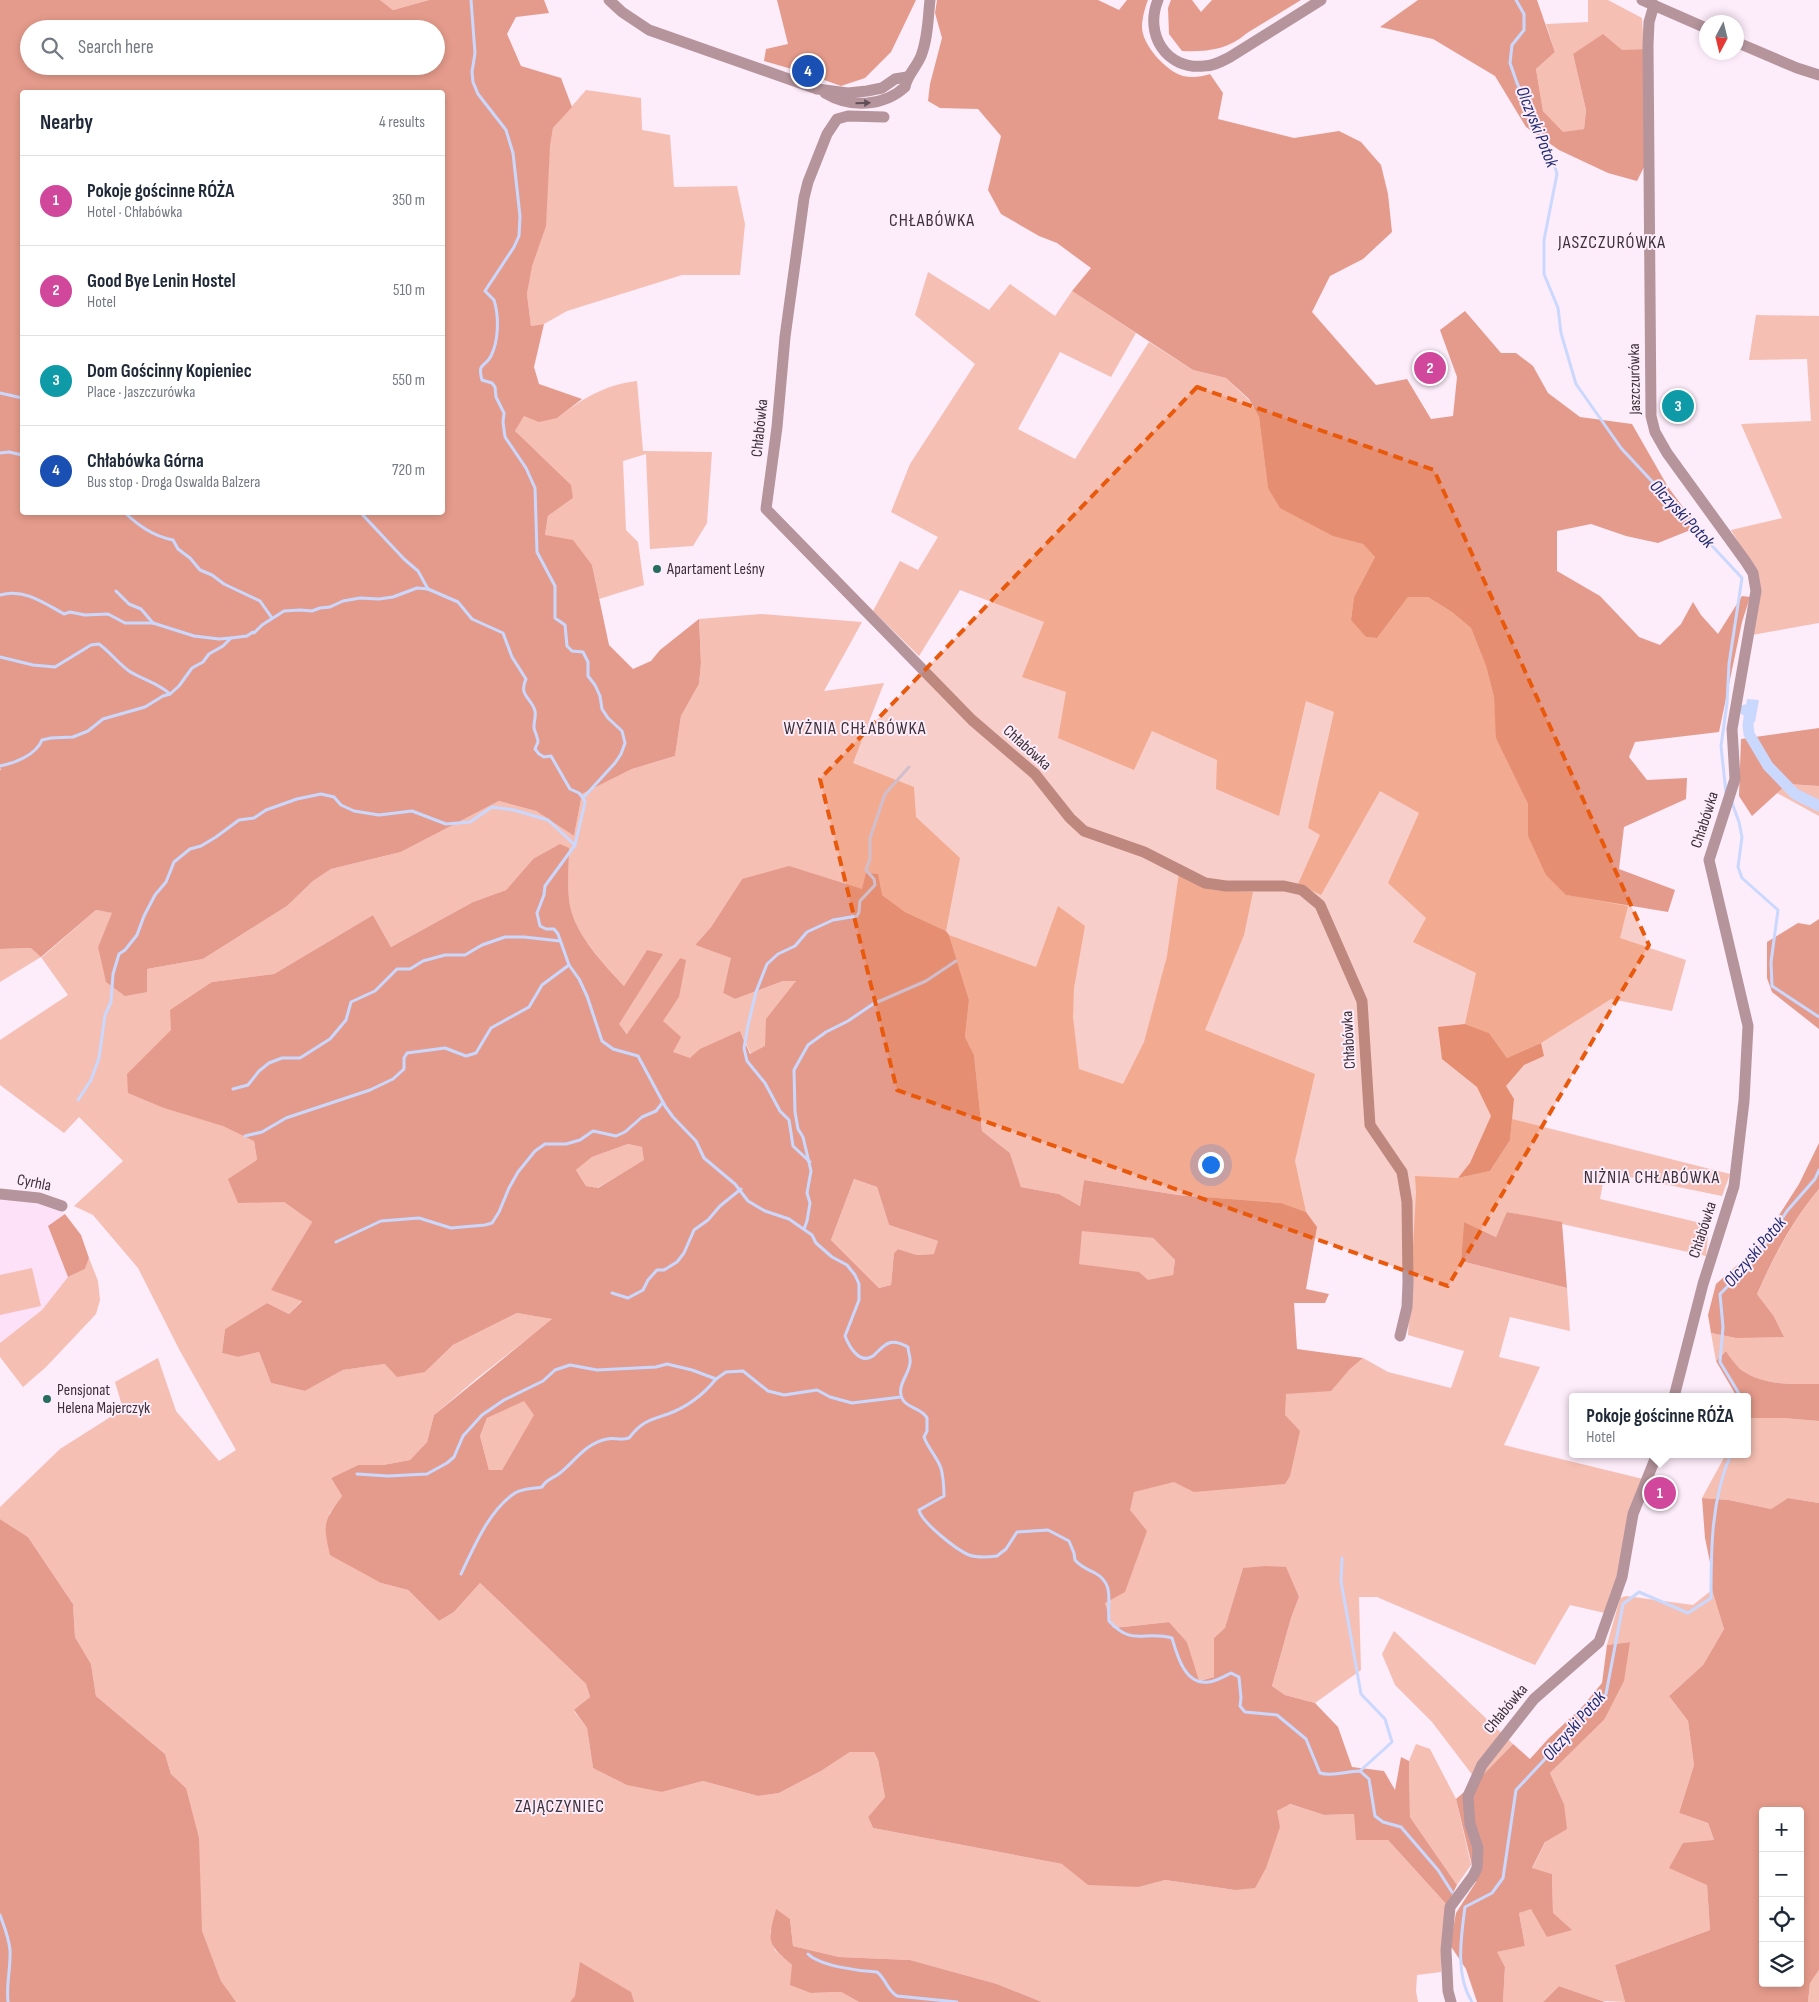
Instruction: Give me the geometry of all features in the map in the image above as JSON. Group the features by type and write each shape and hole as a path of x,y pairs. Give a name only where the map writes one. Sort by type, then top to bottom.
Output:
{"street":[{"path":"609,0 622,12 649,30 817,88 830,96 848,102 870,103 896,94 905,87 907,77 918,63 923,51 930,0"},
{"path":"1158,0 1153,22 1154,34 1158,43 1176,60 1199,67 1214,64 1230,57 1321,0"},
{"path":"1642,0 1699,25"},
{"name":"Jaszczurówka","path":"1654,5 1649,22 1648,45 1651,416 1661,445 1741,555 1755,580 1756,591 1732,728 1735,779"},
{"path":"1744,45 1797,68 1819,75"},
{"name":"Chłabówka","path":"884,117 848,116 837,119 827,134 806,188 787,323 775,447 766,509 972,720 1035,774 1070,818 1084,831 1144,852 1205,883 1226,886 1284,886 1302,890 1320,905 1362,1001 1370,1126 1402,1172 1407,1202 1408,1283 1407,1307 1400,1336"},
{"name":"Chłabówka","path":"1675,1393 1703,1284 1734,1186 1744,1101 1748,1026 1709,860 1735,779"},
{"name":"Cyrhla","path":"0,1194 39,1198 62,1206"},
{"name":"Chłabówka","path":"1451,2002 1448,1991 1446,1950 1450,1907 1477,1868 1478,1848 1470,1824 1468,1796 1474,1779 1482,1765 1534,1699 1600,1642 1622,1577 1633,1514 1655,1458"}],"highlighted area":[{"path":"1197,387 1434,470 1649,945 1448,1286 897,1090 820,779"}],"shaded area":[{"path":"0,0 380,0 393,10 429,0 544,0 549,13 516,17 507,34 521,66 561,78 572,107 553,128 550,147 546,226 532,266 527,294 531,326 544,324 534,367 539,384 582,399 557,418 539,422 524,416 515,431 571,485 573,498 548,516 545,535 573,540 592,565 609,645 633,669 651,661 660,650 699,619 701,663 699,684 681,716 675,756 632,769 582,794 574,836 536,811 499,801 401,852 331,869 313,881 287,906 203,959 147,969 147,992 125,996 106,982 98,947 112,913 96,910 41,957 31,948 0,949"},
{"path":"380,0 429,0 393,10"},
{"path":"777,0 916,0 891,52 865,78 841,86 764,61 766,49 788,44"},
{"path":"937,0 1098,0 1119,10 1127,0 1148,0 1142,27 1150,49 1169,69 1183,76 1193,77 1210,74 1223,93 1218,119 1294,138 1339,131 1361,142 1381,165 1388,194 1392,232 1363,259 1330,276 1312,312 1376,385 1407,379 1431,419 1453,416 1457,377 1440,330 1465,311 1501,353 1516,353 1533,366 1548,393 1580,417 1632,424 1668,487 1698,527 1658,543 1626,536 1591,524 1557,531 1557,571 1600,596 1639,637 1660,645 1681,624 1693,602 1701,615 1718,634 1742,596 1750,597 1742,622 1719,732 1635,742 1629,757 1647,780 1687,778 1686,799 1624,827 1619,869 1675,890 1668,912 1566,895 1546,875 1528,836 1528,804 1496,738 1494,697 1486,666 1471,628 1452,612 1428,597 1408,597 1377,638 1366,637 1351,620 1354,597 1375,557 1363,544 1333,536 1280,508 1268,488 1259,417 1249,399 1226,378 1193,370 1072,291 1091,268 1057,243 1039,236 1001,214 988,190 1001,136 978,109 940,108 928,101 930,84 942,38 935,13"},
{"path":"1171,0 1192,0 1201,12 1212,0 1301,0 1232,43 1216,49 1182,51 1169,34 1168,8"},
{"path":"1418,0 1537,0 1555,52 1536,69 1543,111 1563,132 1584,129 1586,110 1573,54 1603,34 1622,50 1644,49 1644,167 1637,181 1608,173 1559,150 1526,127 1495,76 1433,39 1380,27"},
{"path":"1588,0 1608,0 1642,18 1644,49 1573,54 1586,110 1584,129 1563,133 1543,111 1536,69 1555,52 1546,24 1588,22"},
{"path":"586,90 641,98 642,130 670,135 674,187 737,186 745,224 740,275 682,275 567,311 544,324 531,326 527,294 553,128"},
{"path":"928,272 989,310 1010,284 1055,316 1072,291 1136,333 1111,377 1060,352 1018,429 1075,459 1149,342 1193,370 1226,378 1249,400 1259,417 1268,488 1333,535 1363,544 1375,557 1354,597 1351,619 1366,637 1377,638 1408,597 1428,597 1452,612 1471,628 1486,666 1494,697 1497,738 1528,804 1528,836 1567,895 1628,906 1620,938 1686,960 1672,1011 1611,999 1541,1043 1507,1058 1489,1033 1465,1024 1476,973 1413,942 1426,918 1388,883 1419,813 1380,791 1321,895 1298,884 1320,835 1308,828 1334,712 1306,701 1279,816 1216,789 1217,760 1152,731 1134,770 1058,738 1066,692 1022,677 1044,622 960,590 919,656 873,611 900,561 918,570 938,537 891,512 910,464 975,364 915,315"},
{"path":"1756,315 1819,316 1819,623 1752,635 1757,574 1731,530 1782,518 1741,424 1811,421 1807,359 1749,360"},
{"path":"637,381 643,451 712,452 707,523 693,546 650,549 646,454 623,461 626,530 638,542 644,585 599,599 592,565 545,535 548,516 573,498 515,431 524,415 557,418 605,389"},
{"path":"761,614 862,622 824,691 884,683 853,763 914,787 916,817 960,858 946,931 905,912 882,895 837,882 742,879 711,927 695,945 732,958 723,993 735,999 783,981 796,980 765,1047 751,1054 740,1031 692,1140 662,1021 679,997 680,958 628,1034 618,1024 647,950 624,986 592,950 579,929 570,907 568,886 569,848 533,859 506,890 473,902 391,947 373,915 274,974 212,982 180,1079 254,1141 257,1160 284,1202 312,1222 272,1289 302,1300 289,1314 267,1303 225,1329 222,1353 238,1357 259,1352 271,1383 305,1391 343,1370 385,1364 425,1372 453,1345 517,1313 553,1319 476,1379 434,1415 427,1442 410,1460 383,1465 358,1465 331,1478 342,1496 329,1514 381,1583 408,1590 439,1621 454,1612 480,1583 586,1684 590,1697 574,1711 587,1728 593,1768 662,1792 703,1781 758,1796 779,1793 821,1771 850,1752 874,1752 878,1760 885,1797 868,1817 873,1828 1062,1864 1139,1887 1165,1880 1235,1890 1277,1811 1289,1804 1324,1815 1354,1814 1388,1840 1447,1905 1443,1928 1441,1972 1417,1975 1416,1991 1418,2002 1042,2002 997,1984 910,1960 839,1957 793,1946 790,1919 776,1910 770,1933 775,1950 792,1965 811,1993 841,1992 859,2002 209,2002 227,1990 221,1981 207,1945 0,1814 186,1788 171,1774 165,1754 96,1696 91,1664 75,1637 73,1604 28,1537 0,1519 0,1507 60,1449 123,1409 115,1382 158,1358 176,1411 219,1461 236,1450 180,1351 138,1268 93,1215 74,1206 123,1161 79,1117 64,1133 0,1085 0,1040 68,995 41,957 0,982 0,949 32,948 42,957 96,910 113,913 98,947 147,992 147,969 203,959 287,906 313,881 331,869 401,852 499,801 536,811 574,836 582,794 632,769 675,756 681,716 699,684 701,663 699,619"},
{"path":"1819,728 1819,786 1787,784 1752,816 1739,796 1741,739"},
{"path":"1787,784 1819,786 1819,816 1777,793"},
{"path":"560,844 569,848 569,893 573,917 592,949 624,986 647,950 663,954 619,1024 627,1034 680,958 686,960 679,997 663,1021 681,1037 673,1052 690,1058 700,1049 740,1031 750,1054 765,1046 766,1019 796,981 783,981 735,999 723,993 731,958 695,945 711,927 742,879 789,866 862,889 866,873 878,874 882,895 905,912 946,931 949,935 969,1000 965,1037 974,1055 982,1131 1010,1153 1021,1187 1059,1194 1080,1206 1084,1180 1178,1195 1281,1203 1306,1212 1317,1227 1306,1289 1329,1294 1325,1303 1294,1303 1297,1349 1363,1358 1349,1370 1331,1391 1286,1394 1285,1415 1300,1431 1290,1476 1285,1484 1194,1492 1174,1482 1134,1492 1130,1510 1147,1531 1125,1592 1105,1603 1113,1628 1169,1622 1187,1642 1199,1681 1214,1677 1214,1638 1225,1628 1243,1568 1286,1567 1299,1597 1291,1618 1272,1686 1285,1695 1315,1703 1338,1727 1352,1767 1384,1771 1395,1790 1401,1757 1409,1761 1410,1817 1457,1885 1447,1905 1388,1840 1356,1840 1354,1814 1324,1815 1290,1804 1277,1811 1280,1827 1266,1868 1255,1888 1235,1890 1165,1880 1139,1887 1088,1885 1062,1864 873,1828 868,1817 885,1797 878,1760 874,1752 850,1752 821,1771 779,1793 758,1796 703,1781 662,1792 627,1785 593,1768 587,1728 574,1710 590,1697 586,1684 480,1583 454,1612 439,1621 408,1590 381,1583 330,1555 326,1536 326,1524 331,1512 342,1496 331,1478 358,1465 383,1465 410,1460 427,1442 434,1415 552,1319 517,1313 453,1345 425,1372 397,1377 385,1364 343,1370 305,1391 271,1383 259,1352 238,1357 222,1353 225,1329 267,1303 289,1314 302,1301 271,1290 312,1222 284,1202 238,1203 228,1179 257,1160 254,1141 223,1126 164,1108 128,1093 127,1074 171,1030 170,1010 212,982 274,974 373,915 391,947 473,902 506,890 533,859","holes":["628,1144 642,1147 644,1160 598,1188 586,1186 576,1170 592,1157","854,1179 877,1187 889,1225 938,1241 934,1254 917,1255 898,1249 894,1253 891,1285 879,1288 831,1240","1082,1231 1153,1238 1175,1260 1173,1275 1148,1280 1139,1272 1079,1264","524,1401 534,1415 502,1470 489,1470 480,1436 487,1418"]},
{"path":"1179,873 1213,890 1253,892 1244,935 1205,1030 1315,1074 1295,1161 1306,1212 1281,1203 1178,1195 1084,1180 1080,1206 1059,1194 1021,1187 1010,1153 982,1131 974,1055 965,1037 969,1000 949,935 1036,967 1058,906 1085,926 1074,988 1073,1017 1079,1069 1123,1084 1144,1042 1167,956"},
{"path":"1819,919 1819,1029 1772,992 1767,978 1767,942 1798,923 1810,925"},
{"path":"1465,1024 1489,1033 1507,1058 1541,1043 1544,1056 1524,1065 1506,1086 1514,1099 1510,1140 1490,1171 1458,1178 1470,1163 1491,1116 1477,1087 1442,1059 1438,1027"},
{"path":"1512,1119 1730,1174 1722,1196 1605,1172 1600,1199 1709,1225 1706,1256 1508,1212 1496,1237 1464,1222 1461,1261 1567,1288 1570,1331 1510,1317 1499,1357 1540,1367 1504,1445 1643,1479 1621,1573 1605,1613 1570,1605 1535,1665 1377,1597 1359,1597 1361,1670 1315,1703 1285,1695 1272,1686 1291,1618 1299,1597 1243,1568 1225,1629 1214,1638 1214,1677 1198,1681 1187,1642 1169,1622 1112,1628 1105,1603 1130,1510 1139,1273 1078,1264 1082,1230 1153,1238 1175,1260 1173,1275 1297,1350 1349,1370 1363,1358 1388,1372 1451,1388 1464,1351 1408,1335 1416,1193 1415,1176 1458,1178 1490,1171 1510,1140"},
{"path":"1819,1143 1819,1189 1784,1239 1757,1294 1773,1315 1784,1337 1736,1338 1711,1333 1708,1315 1716,1284 1760,1245 1799,1184"},
{"path":"628,1144 642,1147 645,1160 597,1188 586,1186 576,1170 592,1157"},
{"path":"854,1179 877,1187 889,1225 938,1241 935,1254 917,1255 898,1249 894,1253 891,1285 879,1288 831,1240"},
{"path":"1819,1189 1819,1384 1778,1383 1758,1379 1740,1369 1726,1351 1716,1361 1711,1333 1736,1338 1773,1315 1757,1294 1784,1240 1800,1214"},
{"path":"0,1198 46,1205 65,1214 48,1227 68,1277 42,1310 0,1343"},
{"path":"1507,1212 1562,1222 1567,1288 1461,1261 1464,1222 1496,1237"},
{"path":"65,1214 81,1235 89,1258 85,1269 68,1277 48,1226"},
{"path":"89,1258 98,1281 100,1300 96,1314 46,1367 23,1387 0,1357 0,1343 42,1310 68,1277 85,1269"},
{"path":"32,1268 41,1306 0,1315 0,1275"},
{"path":"1726,1351 1740,1369 1758,1379 1778,1383 1819,1384 1819,1421 1751,1418 1751,1393 1735,1393 1716,1361"},
{"path":"524,1400 535,1415 502,1470 489,1470 480,1436 487,1418"},
{"path":"1751,1418 1819,1421 1819,1503 1788,1498 1771,1509 1729,1500 1702,1498 1724,1458 1751,1458"},
{"path":"1702,1498 1729,1500 1771,1509 1788,1498 1819,1503 1819,1970 1810,1983 1808,2002 1625,2002 1615,1965 1710,1930 1707,1885 1669,1868 1683,1843 1714,1840 1708,1823 1679,1813 1694,1765 1688,1721 1669,1696 1703,1665 1724,1629 1712,1590 1711,1567 1705,1538"},
{"path":"0,1519 28,1537 73,1604 75,1637 91,1664 96,1696 165,1754 171,1774 186,1788 199,1838 202,1931 221,1981 236,2002 0,2002"},
{"path":"1712,1590 1724,1629 1703,1665 1669,1696 1688,1721 1694,1765 1679,1813 1708,1823 1714,1840 1707,1885 1710,1930 1615,1965 1625,2002 1602,2001 1559,1986 1543,2002 1503,2002 1505,1967 1496,1952 1525,1946 1519,1913 1531,1908 1553,1913 1552,1874 1532,1869 1564,1804 1550,1773 1604,1720 1630,1642 1607,1645 1620,1598 1626,1596 1693,1605"},
{"path":"1394,1631 1513,1744 1477,1781 1432,1722 1395,1685 1382,1654"},
{"path":"1630,1642 1624,1681 1604,1720 1550,1773 1564,1804 1567,1829 1545,1842 1532,1868 1552,1874 1553,1913 1572,1930 1547,1937 1531,1909 1519,1913 1525,1946 1497,1952 1505,1967 1503,2002 1477,2002 1466,1969 1450,1945 1456,1913 1476,1882 1456,1799 1477,1781 1513,1744 1530,1759 1583,1706 1602,1683 1607,1645"},
{"path":"1416,1744 1430,1749 1456,1799 1471,1865 1457,1885 1410,1817 1409,1761"},
{"path":"776,1909 790,1919 793,1946 839,1957 910,1960 997,1984 1042,2002 859,2002 841,1992 811,1993 790,1985 792,1965 778,1952 771,1941 771,1929"},
{"path":"580,1962 631,1992 634,2002 570,2002 575,1996"},
{"path":"1819,1970 1819,2002 1808,2002 1810,1983"},
{"path":"1559,1986 1602,2001 1605,2002 1543,2002"}],"water":[{"path":"1747,699 1759,700 1755,722 1744,720"}],"waterway":[{"path":"471,0 475,53 472,72 473,82 478,94 506,130 513,153 520,216 519,236 514,247 485,291 494,300 497,313 497,328 494,350 489,360 480,370 482,380 492,383 495,387 496,397 504,413 505,437 526,468 535,488 537,552 555,586 555,618 565,625 567,646 572,651 583,652 588,662 588,676 600,696 602,709 608,718 622,731 625,743 615,763 583,798 585,802 575,845 545,886 544,895 537,913 540,926 546,929 554,929 558,934 569,965 579,979 587,996 602,1041 613,1049 638,1056 665,1106 696,1141 704,1158 735,1184 748,1201 765,1211 789,1219 812,1235 816,1243 832,1257 847,1265 855,1275 859,1284 859,1300 845,1336 855,1353 863,1358 868,1358 892,1342 908,1347 910,1363 901,1386 901,1395 906,1403 922,1412 927,1418 927,1431 924,1437 940,1466 943,1481 944,1496 919,1510 926,1522 957,1548 976,1557 997,1556 1006,1549 1017,1532 1048,1530 1069,1541 1075,1560 1101,1577 1105,1582 1109,1594 1109,1621 1117,1629 1132,1636 1172,1638 1183,1668 1194,1679 1201,1682 1215,1681 1231,1673 1239,1677 1240,1706 1245,1712 1277,1715 1306,1739 1320,1773 1360,1771 1369,1779 1375,1816 1383,1822 1401,1827 1438,1870 1452,1892"},
{"name":"Olczyski Potok","path":"1516,0 1524,14 1524,30 1512,45 1510,63 1517,83 1552,157 1557,174 1544,240 1544,274 1558,308 1561,333 1576,384 1621,448 1742,578 1729,664 1727,703 1721,746 1726,793"},
{"path":"0,393 20,398"},
{"path":"0,453 9,452 20,455"},
{"path":"127,515 147,530 173,540 178,549 190,558 200,570 260,601 272,618"},
{"path":"363,515 404,559 418,571 428,589"},
{"path":"0,766 12,763 30,754 42,740 73,737 88,731 103,719 145,707 170,694 179,686 192,668 203,662 209,654 223,646 231,638 254,633 262,625 284,611 312,611 330,607 343,601 360,598 379,599 393,597 417,588 428,589 458,602 472,619 503,633 512,657 526,679 524,685 525,693 535,711 534,727 538,742 535,749 544,757 551,756 570,789 579,793 583,798"},
{"path":"116,591 129,604 141,609 153,623"},
{"path":"0,595 9,593 26,595 64,614 70,612 85,615 108,614 125,623 153,623 194,636 219,639 231,638"},
{"path":"0,657 33,665 55,667 91,645 99,644 129,671 170,694"},
{"path":"1745,710 1750,711 1749,734 1768,766 1795,794 1819,806"},
{"path":"810,1162 793,1146 789,1120 780,1111 765,1083 747,1061 744,1048 756,992 767,964 778,954 795,946 807,932 833,920 857,916 860,901 875,885 874,879 866,870 870,859 870,838 885,794 909,767"},
{"path":"78,1100 91,1080 99,1058 105,1015 111,1002 113,974 119,954 125,950 137,935 144,916 155,895 166,882 174,862 190,849 201,846 239,820 254,818 266,810 297,799 321,794 334,797 341,805 354,811 379,815 412,811 446,824 470,822 492,807 514,810 548,820 575,845"},
{"name":"Olczyski Potok","path":"1731,800 1742,837 1738,867 1742,878 1778,910 1771,962 1772,986 1819,1017"},
{"path":"233,1089 248,1085 259,1071 269,1063 282,1058 300,1058 330,1039 346,1020 351,1002 375,991 397,969 410,969 423,961 445,955 465,955 482,945 505,937 560,941"},
{"path":"804,1229 810,1203 807,1193 811,1171 803,1137 798,1129 795,1112 794,1070 808,1045 873,1004 926,981 956,961"},
{"path":"245,1136 262,1132 286,1118 370,1090 393,1079 404,1069 404,1058 407,1053 445,1048 466,1056 476,1053 491,1028 529,1007 542,985 569,965"},
{"path":"336,1242 381,1221 419,1218 451,1228 492,1223 518,1172 535,1151 545,1144 566,1144 580,1140 593,1131 616,1136 625,1132 642,1117 656,1111 663,1102"},
{"name":"Olczyski Potok","path":"1739,1393 1720,1362 1723,1327 1720,1294 1756,1258 1787,1211 1815,1179 1819,1170"},
{"path":"612,1293 628,1298 643,1290 648,1280 657,1270 664,1270 677,1262 684,1253 694,1230 708,1220 720,1206 741,1189"},
{"path":"357,1474 388,1476 427,1474 454,1457 463,1436 482,1415 504,1400 543,1381 555,1370 570,1365 597,1370 656,1367 667,1364 692,1370 716,1379 726,1372 743,1371 768,1391 784,1395 817,1390 830,1397 852,1403 901,1397"},
{"path":"461,1574 490,1519 497,1509 515,1493 525,1489 542,1487 593,1444 610,1439 629,1438 647,1422 688,1404 706,1390 716,1379"},
{"name":"Olczyski Potok","path":"1472,2002 1463,1980 1461,1968 1461,1943 1465,1907 1492,1893 1503,1878 1516,1790 1606,1694 1623,1604 1639,1592 1688,1613 1711,1598 1713,1525 1719,1489 1729,1458"},
{"path":"1342,1558 1341,1581 1361,1694 1385,1719 1392,1742 1360,1771"},
{"path":"0,1915 10,1950 8,2002"},
{"path":"808,1954 830,1965 877,1972 897,1996 957,2002"}],"place":[{"name":"Chłabówka Górna","path":"808,71"},
{"name":"Good Bye Lenin Hostel","path":"1430,368"},
{"name":"Dom Gościnny Kopieniec","path":"1678,406"},
{"name":"Apartament Leśny","path":"657,569"},
{"name":"Pensjonat Helena Majerczyk","path":"47,1399"},
{"name":"Pokoje gościnne RÓŻA","path":"1660,1493"}],"district":[{"name":"CHŁABÓWKA","path":"932,220"},
{"name":"JASZCZURÓWKA","path":"1612,242"},
{"name":"WYŻNIA CHŁABÓWKA","path":"855,728"},
{"name":"NIŻNIA CHŁABÓWKA","path":"1652,1177"},
{"name":"ZAJĄCZYNIEC","path":"560,1806"}]}
